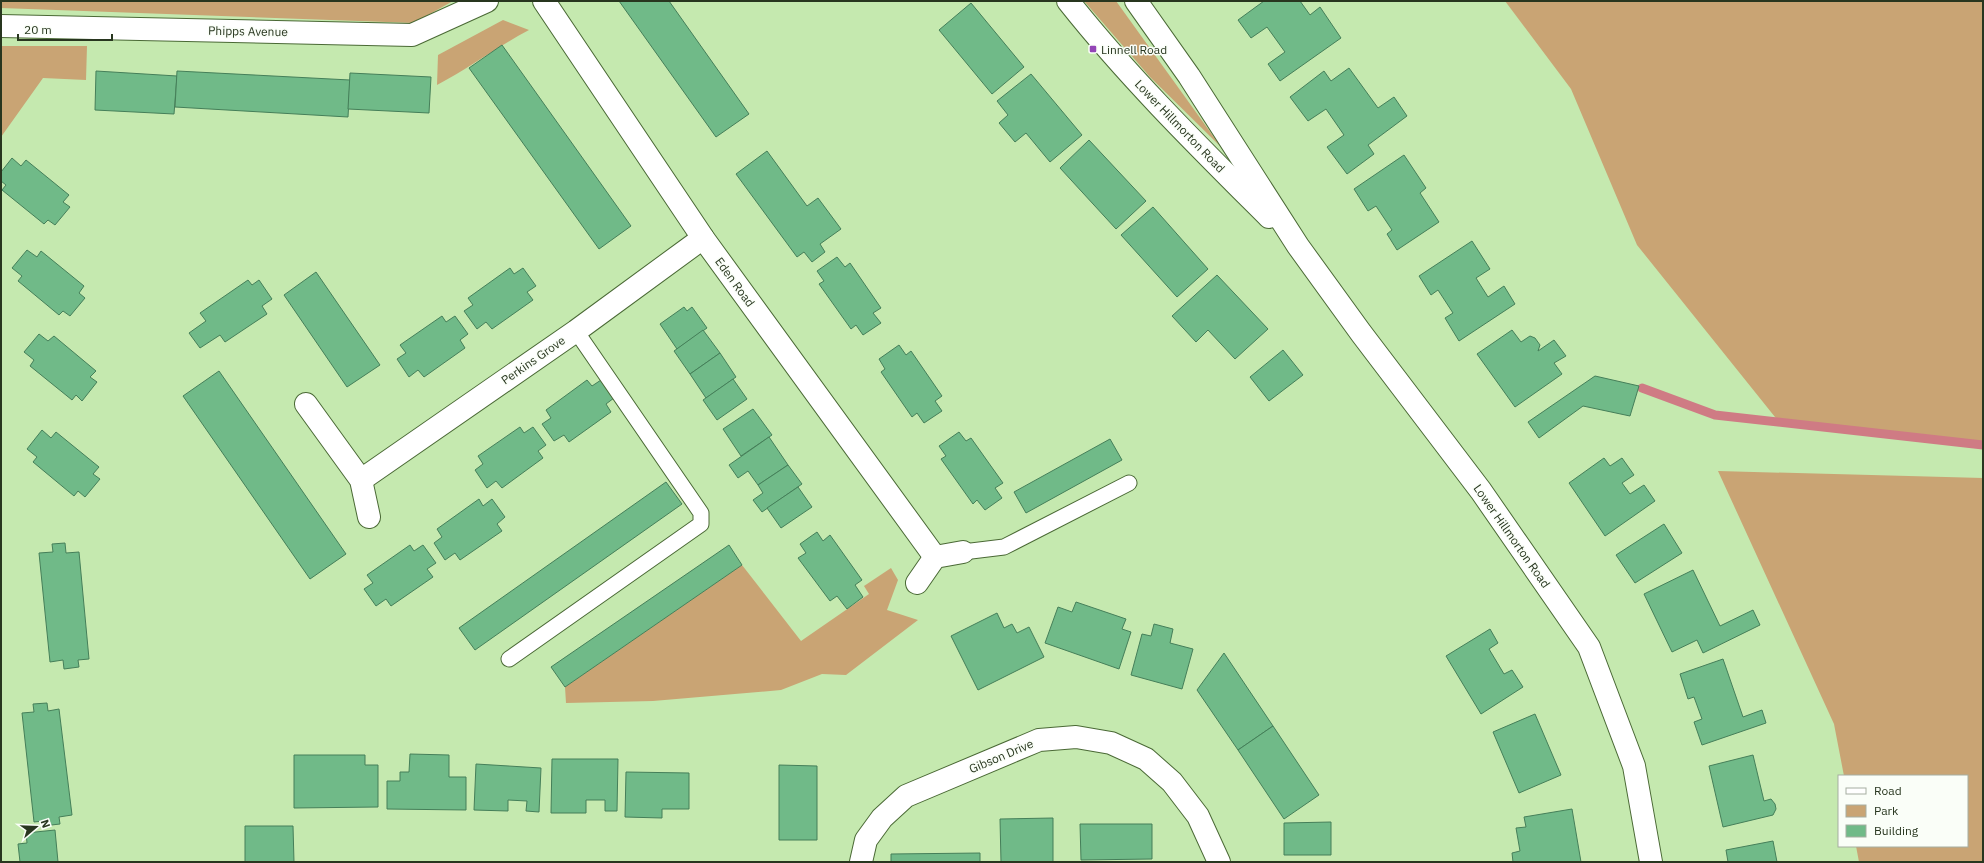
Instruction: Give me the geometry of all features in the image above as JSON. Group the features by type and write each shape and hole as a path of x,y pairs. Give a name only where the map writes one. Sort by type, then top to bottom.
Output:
{"street":[{"name":"Phipps Avenue","path":"1,26 412,35 487,1"},
{"name":"Eden Road","path":"544,1 704,238 935,557"},
{"name":"Lower Hillmorton Road","path":"1068,1 1102,44 1171,120 1298,246"},
{"name":"Lower Hillmorton Road","path":"1136,1 1189,76 1298,246 1361,333 1481,490 1589,647 1634,766 1651,862"},
{"name":"Perkins Grove","path":"360,480 576,331 704,238"},
{"path":"306,404 360,480 369,517"},
{"path":"916,583 935,557 963,552"},
{"name":"Gibson Drive","path":"861,862 866,840 882,818 906,796 1039,740 1076,737 1111,743 1146,759 1172,782 1198,816 1219,862"}],"lane":[{"path":"509,659 701,524 701,513 576,331"},
{"path":"963,552 1004,547 1129,483"}],"green space":[{"path":"1,1 453,1 414,23 1,8"},
{"path":"1084,1 1116,1 1221,147 1150,77"},
{"path":"1505,1 1983,1 1983,445 1779,422 1637,245 1571,89"},
{"path":"503,20 529,30 437,85 438,55"},
{"path":"1,46 87,46 86,80 43,78 1,137"},
{"path":"1718,471 1983,478 1983,862 1859,862 1856,847 1968,847 1968,775 1844,775 1834,724"},
{"path":"742,565 801,641 869,594 864,586 891,568 898,580 887,610 918,620 846,675 822,674 781,690 653,701 566,703 565,687"}],"building":[{"path":"619,1 669,1 749,114 716,137"},
{"path":"1264,1 1300,1 1310,15 1320,7 1341,38 1280,81 1268,64 1285,52 1267,27 1251,38 1238,20"},
{"path":"971,3 1024,67 992,94 939,30"},
{"path":"502,45 631,226 599,249 469,68"},
{"path":"1349,68 1378,108 1394,97 1407,116 1368,145 1374,154 1347,174 1327,147 1344,135 1326,109 1308,121 1290,97 1324,71 1331,81"},
{"path":"96,71 177,76 174,114 95,110"},
{"path":"177,71 350,80 348,117 175,107"},
{"path":"350,73 431,77 429,113 348,109"},
{"path":"1031,74 1082,135 1050,162 1026,133 1015,142 999,123 1008,115 997,101"},
{"path":"1089,140 1146,201 1116,229 1060,168"},
{"path":"767,151 807,206 818,198 841,229 820,244 825,252 812,262 804,252 797,257 736,174"},
{"path":"1404,155 1426,188 1420,193 1439,222 1397,250 1387,234 1392,230 1376,206 1368,211 1354,189"},
{"path":"12,158 21,166 26,160 69,195 63,202 70,207 55,225 48,220 44,224 2,190 6,185 1,181 1,172"},
{"path":"1153,207 1208,269 1177,297 1121,235"},
{"path":"1472,241 1490,269 1476,278 1488,297 1504,286 1515,304 1459,341 1445,318 1453,313 1438,290 1431,295 1419,276"},
{"path":"27,250 37,257 41,251 84,286 79,293 85,298 70,316 63,311 59,315 18,281 22,276 12,268"},
{"path":"837,257 845,267 850,263 881,308 873,313 881,323 863,335 856,325 851,329 819,284 824,281 817,271"},
{"path":"510,268 514,274 523,268 536,286 527,292 533,300 492,329 486,322 477,329 464,311 473,305 468,298"},
{"path":"316,272 380,365 347,387 284,295"},
{"path":"1217,275 1268,329 1235,359 1208,330 1196,342 1172,316"},
{"path":"248,280 252,285 259,280 272,299 262,306 267,314 225,342 220,335 200,348 189,333 206,321 200,313"},
{"path":"684,307 687,311 692,307 707,328 677,349 660,324"},
{"path":"442,316 446,322 455,316 468,334 460,340 465,348 424,377 418,370 409,377 397,359 406,353 400,345"},
{"path":"703,330 720,353 690,374 674,351"},
{"path":"1512,330 1521,342 1530,336 1535,338 1540,345 1538,351 1554,340 1566,356 1554,363 1562,374 1515,407 1477,354"},
{"path":"39,334 48,341 54,336 96,371 90,377 97,382 82,401 76,395 72,400 30,366 34,360 24,352"},
{"path":"899,345 906,355 911,351 942,396 935,401 942,411 924,423 917,413 912,417 881,372 885,369 879,359"},
{"path":"1283,350 1303,375 1269,401 1250,377"},
{"path":"720,353 736,377 706,398 690,374"},
{"path":"219,371 346,554 310,579 183,396"},
{"path":"1595,376 1639,386 1630,416 1583,406 1539,438 1528,422"},
{"path":"733,379 747,399 717,420 703,400"},
{"path":"587,380 592,386 601,380 614,398 606,404 611,412 569,442 564,435 554,441 542,424 551,418 546,410"},
{"path":"753,409 772,435 741,456 723,429"},
{"path":"520,427 524,433 533,427 546,445 538,451 543,458 502,488 496,481 487,488 475,470 483,464 478,456"},
{"path":"42,430 51,438 56,432 99,467 93,474 100,479 85,497 78,491 74,496 33,462 37,457 27,449"},
{"path":"959,432 966,441 971,438 1003,483 995,488 1002,498 985,510 977,500 973,504 941,459 946,456 939,446"},
{"path":"769,437 788,465 758,485 748,471 738,478 729,465"},
{"path":"1110,439 1122,460 1026,513 1014,492"},
{"path":"1604,458 1610,466 1622,458 1634,475 1622,483 1630,494 1644,485 1655,501 1605,536 1569,483"},
{"path":"788,465 802,484 762,512 753,500 763,493 758,485"},
{"path":"666,482 682,504 475,650 459,628"},
{"path":"798,487 812,507 781,528 767,508"},
{"path":"479,499 483,506 492,499 505,517 497,524 502,531 460,560 455,553 445,560 434,543 442,537 437,529"},
{"path":"1664,524 1682,553 1635,583 1616,555"},
{"path":"817,532 823,541 830,535 862,580 855,585 863,597 847,609 837,596 830,601 798,558 806,553 800,544"},
{"path":"65,543 66,553 79,552 89,659 78,660 79,667 64,669 63,660 50,662 39,553 53,552 52,544"},
{"path":"410,545 414,551 423,545 436,563 427,569 433,577 391,606 386,599 376,606 364,589 373,583 367,575"},
{"path":"729,545 742,565 565,687 551,667"},
{"path":"1693,570 1720,626 1753,610 1760,625 1703,653 1697,640 1672,652 1644,594"},
{"path":"1076,602 1126,619 1122,629 1131,632 1119,669 1045,643 1058,607 1072,612"},
{"path":"997,613 1004,628 1012,624 1017,633 1029,627 1044,657 978,690 951,636"},
{"path":"1154,624 1173,629 1170,643 1193,649 1182,689 1131,675 1142,634 1151,636"},
{"path":"1490,629 1498,643 1489,649 1504,674 1512,670 1523,687 1481,714 1446,656"},
{"path":"1224,653 1273,726 1238,750 1197,690"},
{"path":"1723,659 1743,717 1762,710 1766,723 1702,745 1694,722 1702,719 1694,697 1688,699 1680,674"},
{"path":"47,703 48,711 59,709 72,815 59,817 60,824 43,826 43,821 34,822 22,713 34,712 33,704"},
{"path":"1535,714 1561,775 1519,793 1493,732"},
{"path":"1273,726 1319,795 1284,819 1238,750"},
{"path":"410,754 449,755 449,777 466,777 466,810 387,809 387,781 400,781 400,772 409,772"},
{"path":"294,755 365,755 365,765 378,765 378,807 294,808"},
{"path":"1753,755 1764,801 1771,799 1775,804 1776,809 1773,815 1723,827 1709,766"},
{"path":"552,759 618,759 617,811 605,811 605,800 586,800 586,813 551,813"},
{"path":"476,764 541,768 539,812 526,811 527,801 508,800 508,811 474,810"},
{"path":"779,765 817,766 817,840 779,840"},
{"path":"626,772 689,773 689,809 662,809 662,818 625,817"},
{"path":"1572,809 1581,862 1513,862 1512,853 1520,851 1516,828 1526,827 1524,817"},
{"path":"1053,818 1053,862 1001,862 1000,819"},
{"path":"1331,822 1331,855 1284,855 1284,823"},
{"path":"1080,824 1152,824 1152,859 1081,860"},
{"path":"245,826 293,826 294,862 245,862"},
{"path":"55,830 58,862 20,862 18,844 27,843 26,833"},
{"path":"1773,841 1777,862 1728,862 1726,850"},
{"path":"980,853 980,862 891,862 891,854"}],"waterway":[{"path":"1642,388 1715,415 1983,445"}],"place":[{"name":"Linnell Road","path":"1093,49"}]}
